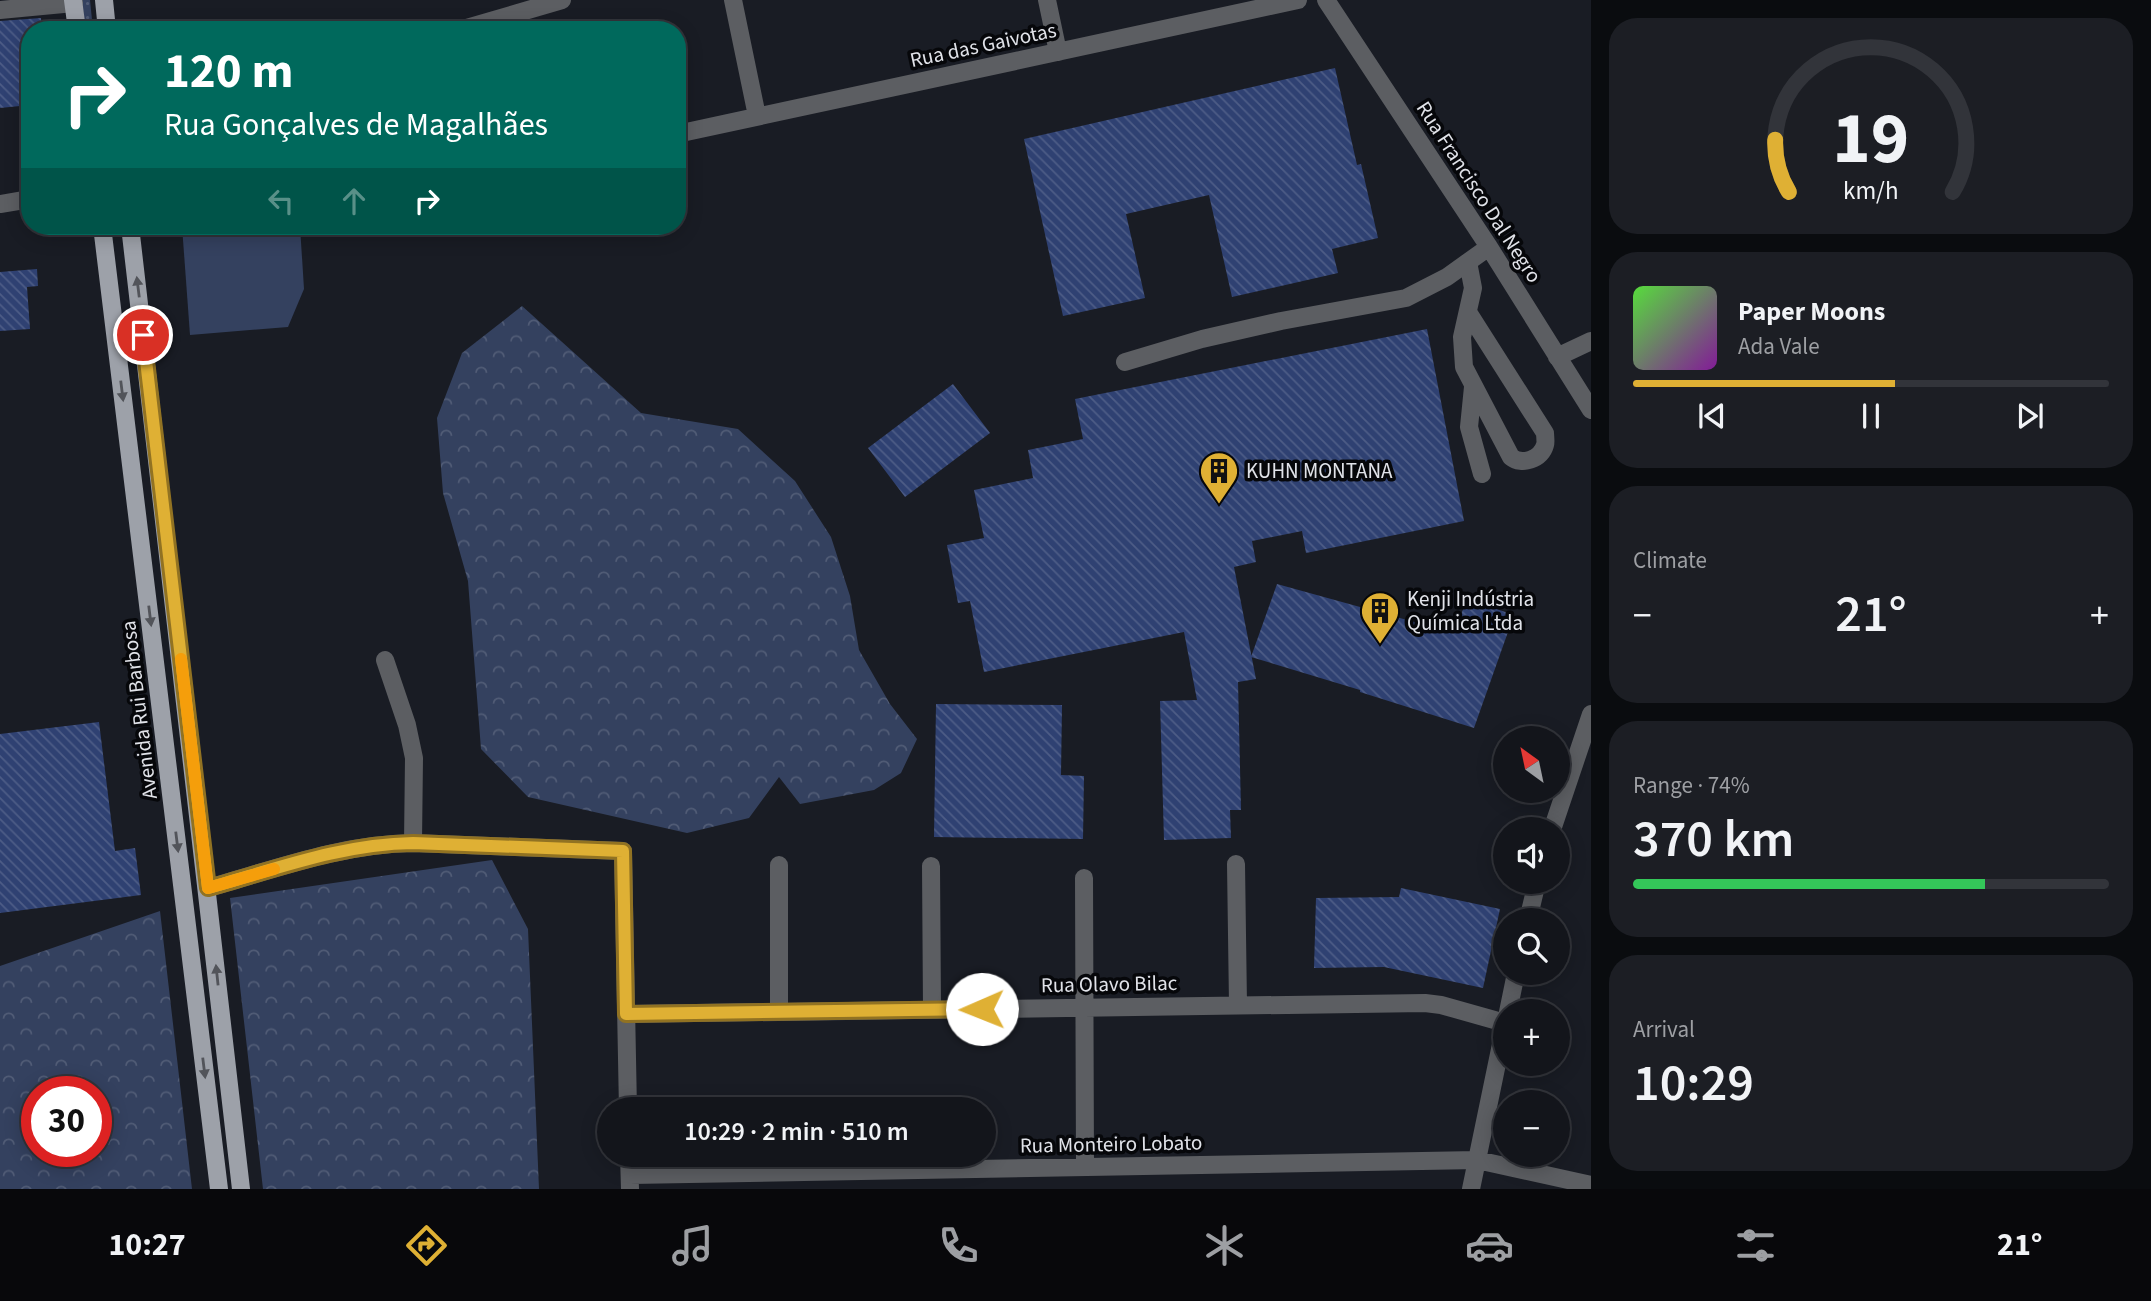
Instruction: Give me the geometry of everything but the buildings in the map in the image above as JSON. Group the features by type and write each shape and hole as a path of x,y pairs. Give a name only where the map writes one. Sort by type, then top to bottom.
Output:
{"main road":[{"path":"104,0 106,21"},
{"path":"74,2 76,21"},
{"name":"Avenida Rui Barbosa","path":"103,235 219,1189"},
{"path":"131,235 241,1189"}],"street":[{"path":"491,21 562,0"},
{"path":"733,0 757,116"},
{"path":"1046,0 1058,52"},
{"name":"Rua das Gaivotas","path":"686,132 1298,0"},
{"name":"Rua Francisco Dal Negro","path":"1326,0 1489,247 1591,410"},
{"path":"0,10 74,2"},
{"path":"0,204 21,200"},
{"path":"1125,362 1202,339 1406,298 1447,277 1489,247"},
{"path":"1468,262 1473,288 1462,337 1464,367 1511,457 1523,463 1539,454 1546,444 1545,433 1468,312"},
{"path":"1557,356 1591,341"},
{"path":"1473,387 1469,427 1482,474"},
{"path":"385,660 407,725 414,758 413,843"},
{"path":"1556,817 1591,713"},
{"path":"208,888 348,848 379,843 623,851 628,1097"},
{"path":"1236,864 1238,1005"},
{"path":"779,865 779,1012"},
{"path":"931,866 932,1010"},
{"path":"1084,878 1084,1167"},
{"name":"Rua Olavo Bilac","path":"626,1014 1425,1003 1493,1020"},
{"path":"1471,1189 1494,1076"},
{"name":"Rua Monteiro Lobato","path":"630,1182 1084,1167 1477,1160 1591,1185"}],"green space":[{"path":"82,0 90,0 92,21 84,21"},
{"path":"183,235 301,235 304,289 288,327 190,335"},
{"path":"522,306 641,413 738,429 795,481 831,537 850,596 859,650 890,704 917,739 901,773 874,790 800,804 779,777 749,818 687,833 528,797 481,749 468,581 443,493 437,418 462,353"},
{"path":"492,860 528,929 539,1189 263,1189 230,898"},
{"path":"160,911 192,1189 0,1189 0,966"}],"slow traffic":[{"path":"181,659 208,888 274,869"}],"place":[{"name":"KUHN MONTANA","path":"1219,505"},
{"name":"Kenji Indústria Química Ltda","path":"1380,645"}],"route":[{"path":"143,335 208,888 348,848 379,843 623,851 626,1014 982,1009"}]}
